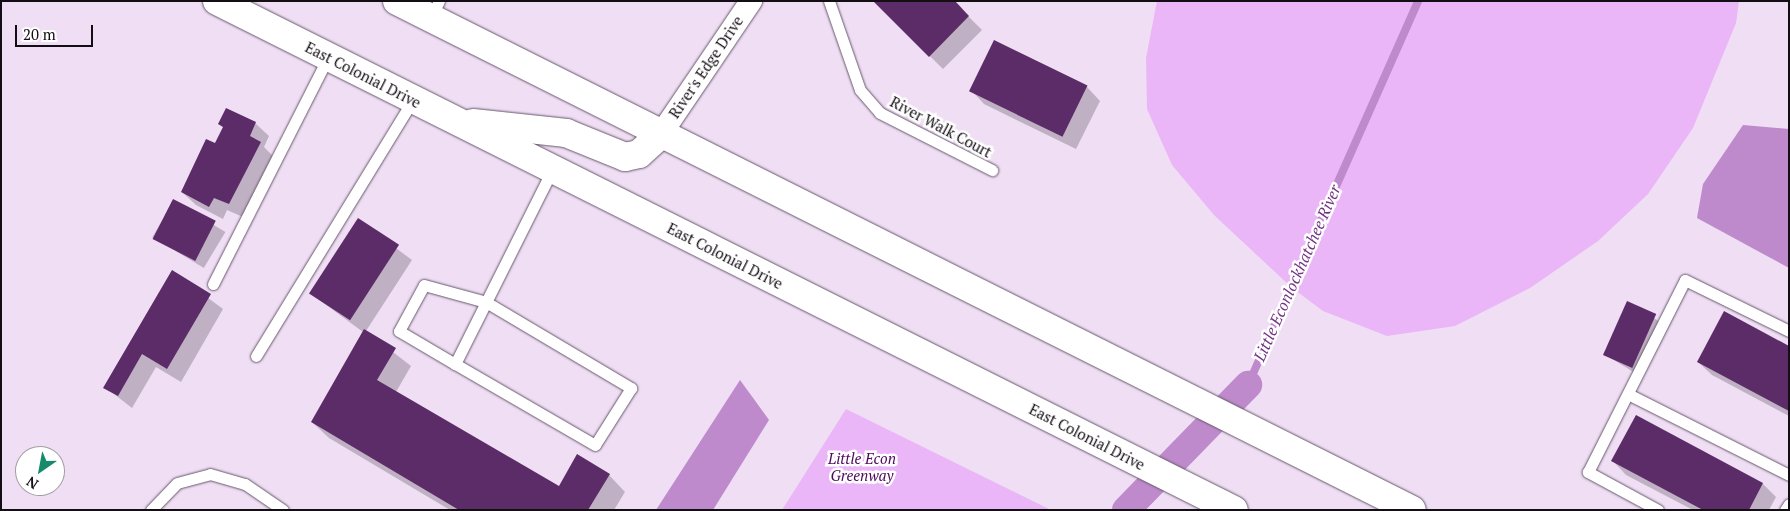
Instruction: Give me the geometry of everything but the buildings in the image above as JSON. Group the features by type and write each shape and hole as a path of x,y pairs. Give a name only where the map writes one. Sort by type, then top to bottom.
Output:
{"highway":[{"name":"East Colonial Drive","path":"217,1 1234,510"},
{"path":"397,1 435,10 661,134 1412,510"},
{"path":"454,121 566,133 625,157 639,154 661,134"}],"street":[{"name":"River's Edge Drive","path":"661,134 751,1"}],"lane":[{"name":"River Walk Court","path":"829,1 860,90 880,113 992,170"},
{"path":"213,284 328,58"},
{"path":"256,356 413,100"},
{"path":"455,364 552,170"},
{"path":"1657,509 1588,472 1685,280 1789,331"},
{"path":"424,285 486,302 631,388 595,445 455,364 399,331 424,285"},
{"path":"1628,394 1789,475"},
{"path":"151,510 177,483 210,474 245,484 283,510"},
{"path":"1785,510 1789,504"}],"green space":[{"path":"1157,1 1739,1 1736,23 1693,128 1648,194 1598,241 1530,288 1455,326 1387,336 1323,311 1291,287 1214,215 1172,165 1147,109 1146,58"},
{"name":"Little Econ Greenway","path":"846,409 1051,510 782,510"}],"shaded area":[{"path":"1743,125 1789,129 1789,268 1697,218 1703,184"},
{"path":"740,380 769,420 713,510 656,510"}],"waterway":[{"name":"Little Econlockhatchee River","path":"1248,385 1418,1"},
{"name":"Little Econlockhatchee River","path":"1126,510 1248,385"}]}
